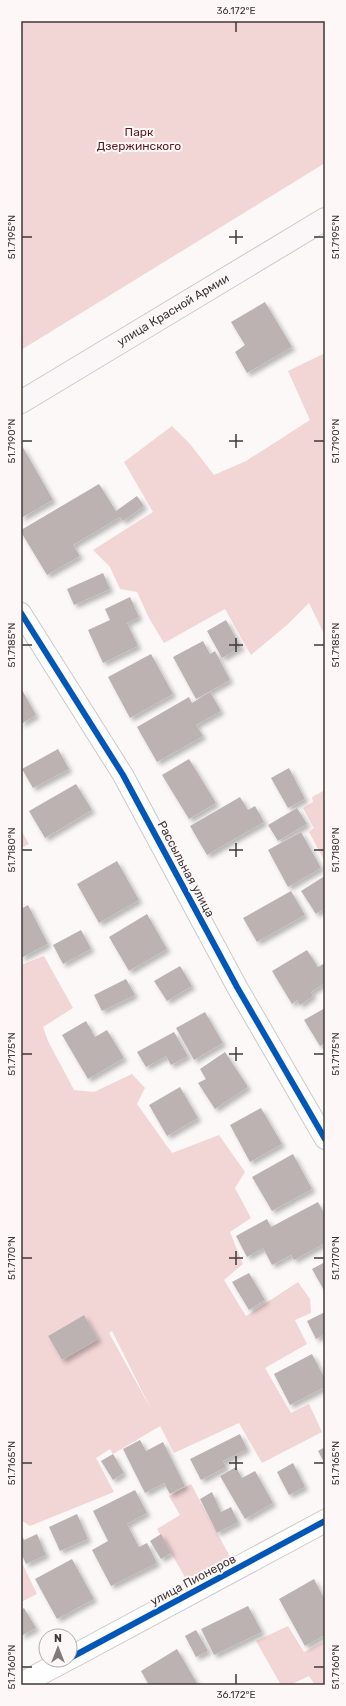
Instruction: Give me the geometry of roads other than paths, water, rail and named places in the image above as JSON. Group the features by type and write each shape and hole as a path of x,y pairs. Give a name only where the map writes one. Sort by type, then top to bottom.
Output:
{"main road":[{"name":"улица Красной Армии","path":"21,402 325,218"}],"street":[{"name":"Рассыльная улица","path":"21,613 123,775 237,987 325,1139"},
{"name":"улица Пионеров","path":"78,1654 325,1521"},
{"path":"21,1684 51,1668"}],"park label":[{"name":"Парк Дзержинского","path":"139,139"}]}
